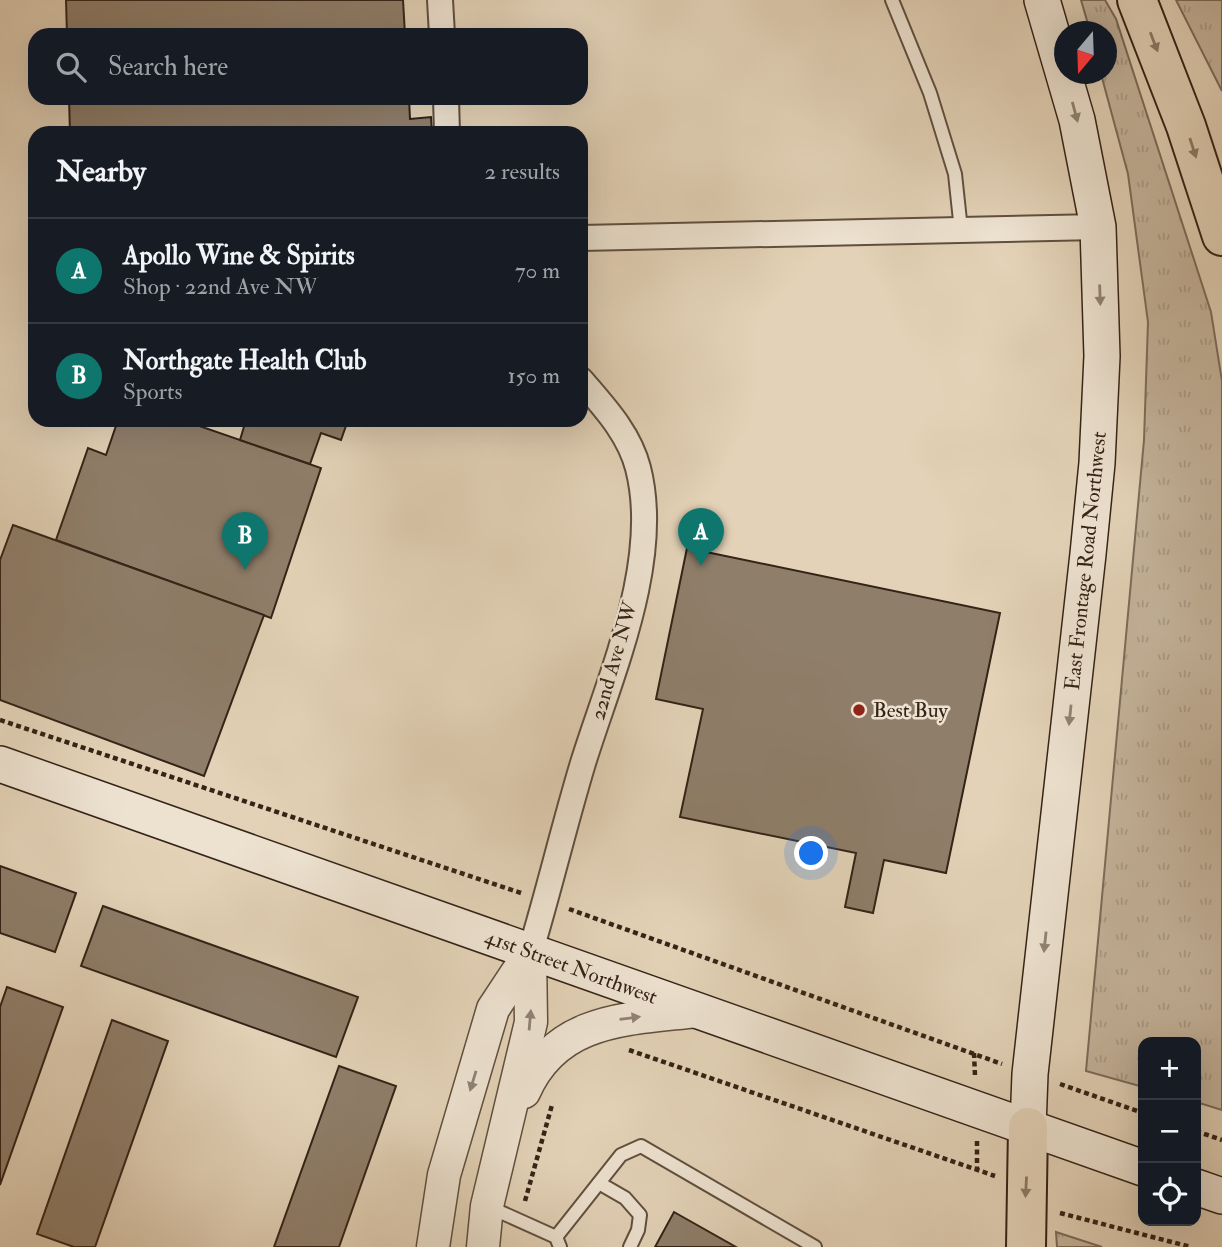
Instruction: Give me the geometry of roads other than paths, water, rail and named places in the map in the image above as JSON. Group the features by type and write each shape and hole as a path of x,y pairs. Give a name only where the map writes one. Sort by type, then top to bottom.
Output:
{"highway":[{"path":"1137,0 1186,125 1222,236"},
{"path":"1026,1247 1028,1128"}],"main road":[{"name":"East Frontage Road Northwest","path":"1028,1128 1033,1049 1097,463 1102,356 1098,227 1077,120 1042,0"},
{"name":"41st Street Northwest","path":"0,764 1138,1166"},
{"path":"1201,1188 1222,1196"}],"street":[{"path":"440,0 442,28"},
{"path":"446,105 447,126"},
{"path":"588,238 1098,227"},
{"name":"22nd Ave NW","path":"530,953 629,615 643,538 638,470 631,447 615,419 588,388"},
{"path":"483,1247 487,1206 531,1023 530,953"},
{"path":"433,1247 444,1175 493,1009 530,953"},
{"path":"502,1142 528,1081 545,1058 567,1039 587,1027 617,1020 696,1011"},
{"path":"444,1175 462,1194 487,1206"}],"lane":[{"path":"892,0 930,93 955,174 961,230"},
{"path":"487,1206 521,1220 558,1242 621,1155 641,1146 815,1247"},
{"path":"599,1183 625,1198 640,1215 638,1230 630,1247"}],"place":[{"name":"Apollo Wine & Spirits","path":"701,566"},
{"name":"Northgate Health Club","path":"245,570"},
{"name":"Best Buy","path":"859,710"}]}
